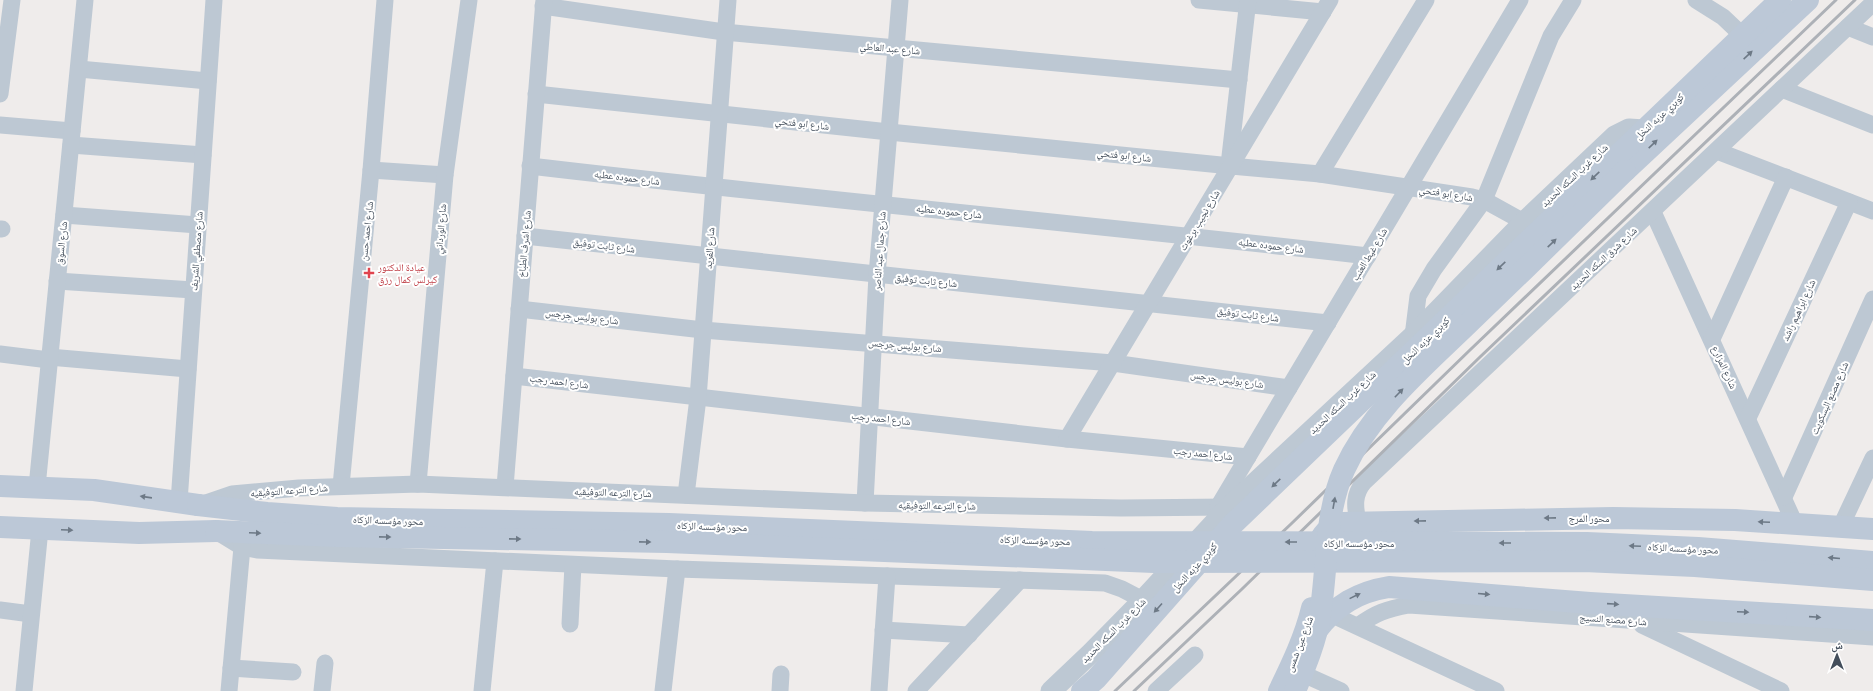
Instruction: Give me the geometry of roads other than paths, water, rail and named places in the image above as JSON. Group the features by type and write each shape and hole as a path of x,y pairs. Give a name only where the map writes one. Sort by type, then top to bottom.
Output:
{"main road":[{"name":"كوبري عزبه النخل","path":"1295,691 1309,657 1320,616 1330,526 1336,496 1344,470 1371,423 1416,375 1625,171 1701,87 1743,36 1780,0"},
{"name":"كوبري عزبه النخل","path":"1082,691 1096,679 1231,526 1623,149 1644,130 1701,87 1808,0"},
{"name":"شارع الترعه التوفيقيه","path":"0,486 94,490 188,504"},
{"name":"محور مؤسسه الزكاه","path":"188,504 267,513 337,518 669,524 1092,542 1587,543 1698,548 1873,562"},
{"name":"محور المرج","path":"1318,548 1321,536 1330,527 1343,523 1613,518 1795,524 1873,529"},
{"path":"0,527 140,533 216,531"},
{"name":"محور مؤسسه الزكاه","path":"216,531 336,536 667,542 1138,562 1584,561 1695,566 1873,580"},
{"name":"شارع عين شمس","path":"1279,691 1307,627 1312,605 1318,548"},
{"path":"1316,631 1330,614 1347,600 1360,594 1389,587 1590,602 1873,620"}],"street":[{"path":"0,94 12,0"},
{"name":"شارع السوق","path":"37,487 85,0"},
{"name":"شارع مصطفي الشريف","path":"188,504 188,369 214,0"},
{"name":"شارع احمد حسن","path":"341,486 372,170 385,0"},
{"name":"شارع الورداني","path":"418,484 445,176 469,0"},
{"name":"شارع الفريد","path":"686,495 698,398 724,32 728,0"},
{"name":"شارع جمال عبد الناصر","path":"865,503 877,275 900,0"},
{"path":"1199,0 1327,6"},
{"path":"1320,174 1426,0"},
{"name":"شارع غيط العنب","path":"1224,507 1248,457 1520,0"},
{"path":"1413,336 1418,296 1434,269 1484,200 1551,36 1572,0"},
{"path":"1696,0 1723,18 1743,36"},
{"path":"1230,166 1248,2"},
{"name":"شارع عبد العاطي","path":"543,3 724,32 1239,80"},
{"name":"شارع اشرف الطباخ","path":"505,487 543,3"},
{"name":"شارع شرق السكه الحديد","path":"1358,523 1355,500 1359,487 1653,212 1873,3"},
{"name":"شارع نجيب برغوث","path":"1067,439 1327,6"},
{"path":"1848,27 1873,37"},
{"path":"78,69 208,81"},
{"path":"1782,89 1873,125"},
{"name":"شارع ابو فتحي","path":"536,94 889,132 1320,174 1454,193 1484,200 1524,222"},
{"path":"0,125 72,138 203,155"},
{"name":"شارع غرب السكه الحديد","path":"1051,691 1091,653 1142,600 1224,507 1413,336 1524,222 1615,136 1628,129 1644,130"},
{"path":"1717,151 1873,211"},
{"name":"شارع حموده عطيه","path":"530,166 713,187 1368,256"},
{"path":"372,170 445,176"},
{"path":"1712,339 1786,177"},
{"name":"شارع ابراهيم راشد","path":"1748,418 1849,202"},
{"name":"شارع المزارع","path":"1653,212 1795,524"},
{"path":"64,215 198,225"},
{"name":"شارع ثابت توفيق","path":"525,236 708,258 1149,302 1328,323"},
{"path":"57,281 193,290"},
{"name":"شارع بوليس جرجس","path":"519,309 703,330 1113,363 1289,388"},
{"name":"شارع مصنع البسكويت","path":"1784,497 1871,309"},
{"path":"0,354 188,369"},
{"name":"شارع احمد رجب","path":"514,376 1067,439 1248,457"},
{"path":"1841,526 1873,458"},
{"name":"شارع الترعه التوفيقيه","path":"188,504 232,494 299,488 418,484 865,503 1121,508 1224,507"},
{"path":"24,691 40,529"},
{"path":"216,531 242,547 257,550 573,565 1105,583 1122,589 1142,600"},
{"path":"229,691 242,547"},
{"path":"482,691 495,561"},
{"path":"570,624 573,565"},
{"path":"663,691 677,569"},
{"path":"879,691 887,576"},
{"path":"916,691 1020,580"},
{"path":"1312,605 1496,691"},
{"name":"شارع مصنع النسيج","path":"1358,626 1372,615 1390,608 1409,605 1873,637"},
{"path":"0,610 32,614"},
{"path":"1633,621 1781,691"},
{"path":"883,630 969,635"},
{"path":"1156,691 1195,655"},
{"path":"322,691 325,663"},
{"path":"231,668 293,672"},
{"path":"1290,668 1341,691"}],"railway":[{"path":"1115,691 1291,524 1471,349 1836,0"},
{"path":"1134,691 1242,589 1480,357 1855,0"}],"place":[{"name":"عيادة الدكتور كيرلس كمال رزق","path":"369,273"}]}
